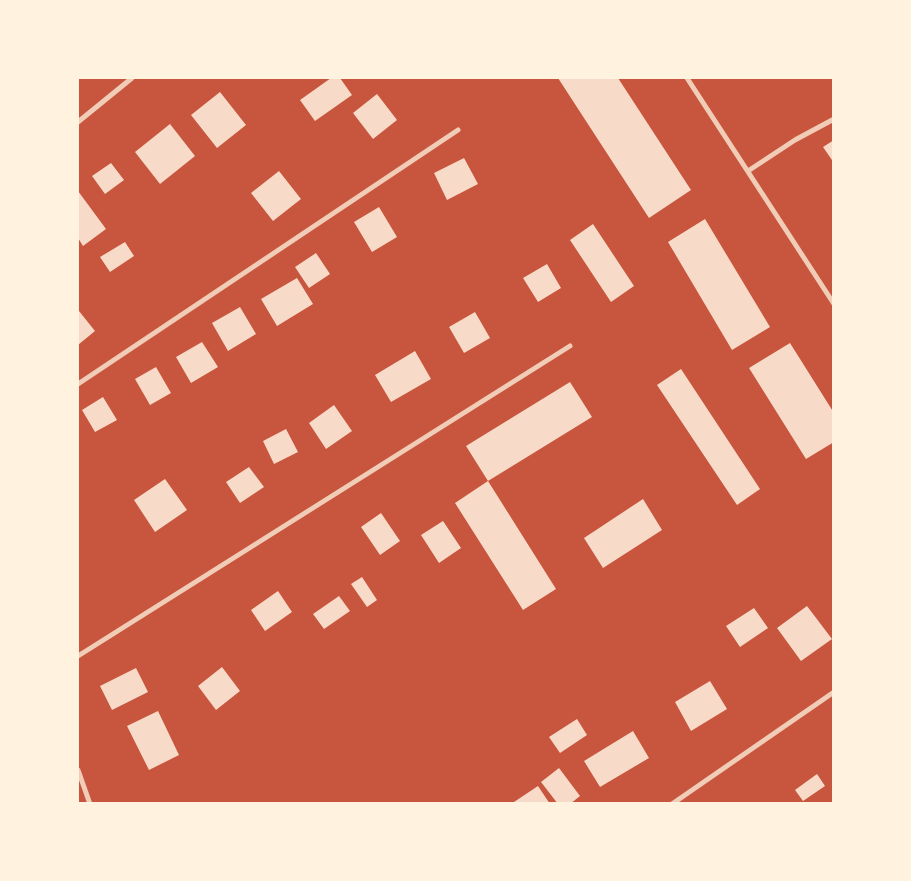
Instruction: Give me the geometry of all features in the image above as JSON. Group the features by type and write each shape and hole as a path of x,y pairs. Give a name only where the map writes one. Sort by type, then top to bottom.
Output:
{"street":[{"path":"78,122 132,78"},
{"path":"687,78 834,304"},
{"path":"748,171 795,140 834,119"},
{"path":"78,384 458,130"},
{"path":"78,656 570,346"},
{"path":"672,804 834,692"},
{"path":"78,770 90,804"}],"building":[{"path":"331,78 340,78 352,95 315,121 300,100"},
{"path":"558,78 618,78 691,190 649,218"},
{"path":"220,92 246,125 217,148 191,115"},
{"path":"377,94 397,120 373,139 353,113"},
{"path":"170,124 195,156 160,184 135,152"},
{"path":"834,140 834,163 823,147"},
{"path":"464,158 478,184 447,200 434,173"},
{"path":"111,163 124,180 105,194 92,176"},
{"path":"279,171 301,199 273,221 251,193"},
{"path":"78,191 106,229 83,246 78,238"},
{"path":"379,207 397,237 372,252 354,222"},
{"path":"705,219 770,327 732,350 668,242"},
{"path":"593,224 634,286 611,302 570,240"},
{"path":"125,242 134,256 110,272 100,257"},
{"path":"316,253 330,274 309,288 295,267"},
{"path":"547,264 561,288 538,302 523,278"},
{"path":"297,278 313,304 277,326 261,299"},
{"path":"240,307 256,334 228,351 212,323"},
{"path":"78,312 95,331 78,345"},
{"path":"475,312 490,338 464,353 449,327"},
{"path":"202,342 218,367 191,383 176,357"},
{"path":"790,343 834,413 834,442 806,459 749,368"},
{"path":"415,351 431,379 391,402 375,375"},
{"path":"156,367 171,393 150,405 135,379"},
{"path":"681,369 760,489 737,505 657,385"},
{"path":"570,382 592,417 488,481 466,446"},
{"path":"103,397 117,420 95,432 82,410"},
{"path":"334,405 352,431 326,449 309,423"},
{"path":"286,429 298,452 274,464 263,441"},
{"path":"249,467 264,487 240,503 226,482"},
{"path":"165,479 187,510 155,532 134,500"},
{"path":"488,481 556,589 523,610 455,503"},
{"path":"643,499 662,530 603,568 584,538"},
{"path":"381,513 400,541 380,555 361,527"},
{"path":"443,521 461,548 439,563 421,535"},
{"path":"362,577 377,600 367,607 351,584"},
{"path":"278,591 292,612 265,631 251,610"},
{"path":"339,596 350,611 324,629 313,614"},
{"path":"807,606 832,639 801,661 777,628"},
{"path":"754,608 768,628 740,647 726,626"},
{"path":"222,667 240,691 216,710 198,686"},
{"path":"136,668 148,692 112,710 100,686"},
{"path":"710,681 727,709 691,731 675,702"},
{"path":"158,711 179,755 149,770 127,726"},
{"path":"577,719 587,735 560,753 549,737"},
{"path":"633,731 649,758 600,787 584,761"},
{"path":"559,768 580,796 570,804 558,804 541,782"},
{"path":"817,774 825,786 803,801 795,790"},
{"path":"538,786 550,804 511,804"}]}
